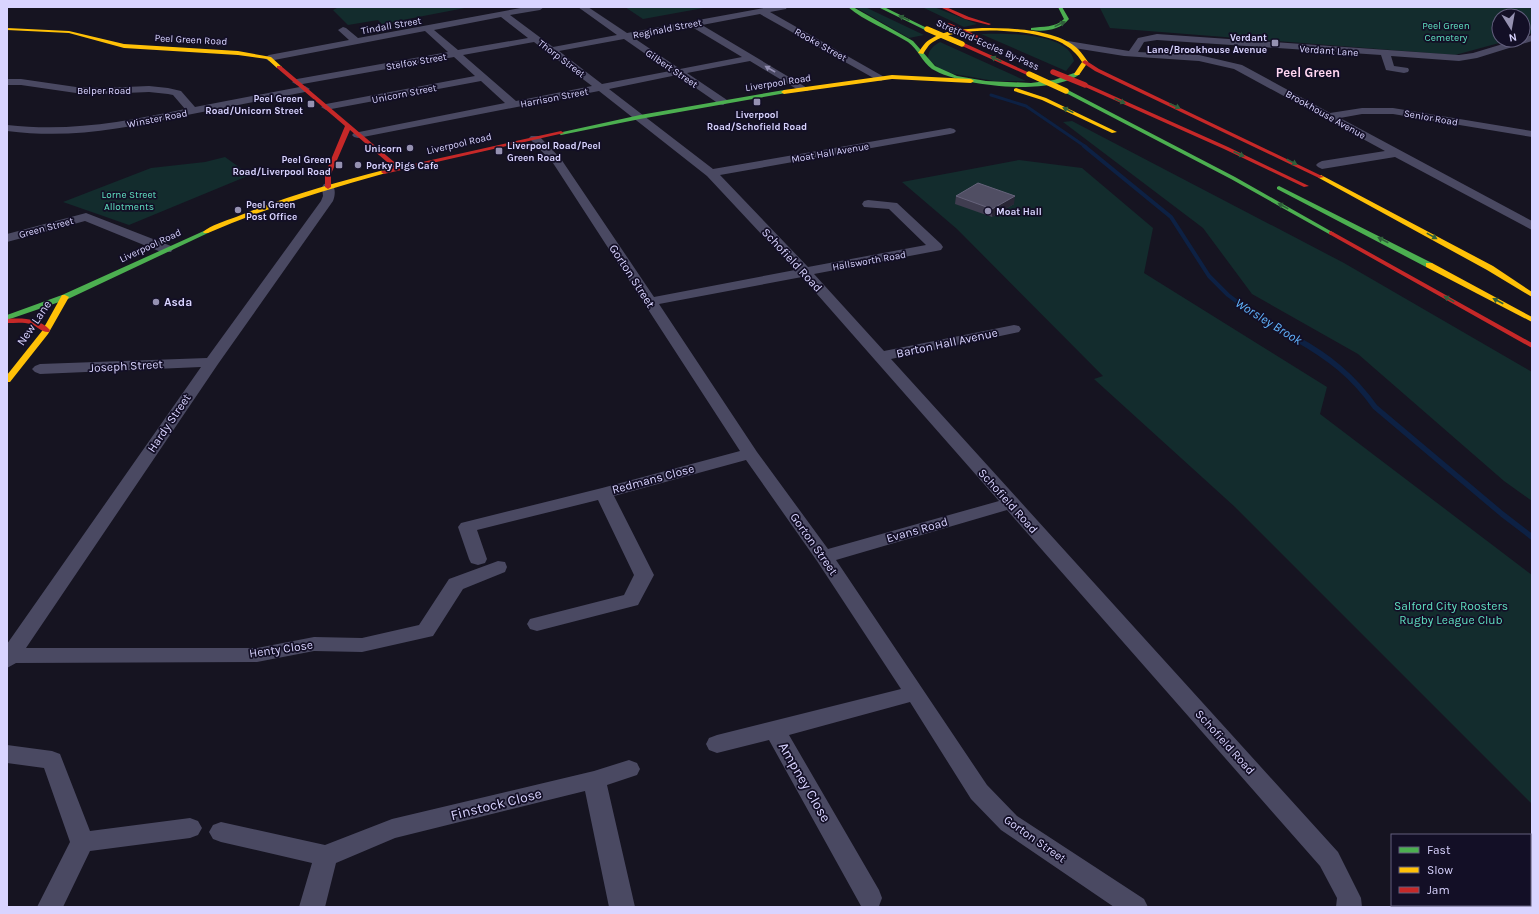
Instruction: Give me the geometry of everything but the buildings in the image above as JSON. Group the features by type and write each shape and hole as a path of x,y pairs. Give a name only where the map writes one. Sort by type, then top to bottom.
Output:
{"main road":[{"path":"850,7 912,43 920,62 939,71 970,81 1032,94 1121,136"},
{"name":"Stretford-Eccles By-Pass","path":"880,7 1066,90"},
{"path":"942,7 978,22 1008,30 1068,40 1097,70 1202,118 1315,174 1455,248 1532,295"},
{"path":"920,62 926,43 936,38 950,33 975,30 1043,29 1061,24 1067,18 1060,7"},
{"name":"Stretford-Eccles By-Pass","path":"943,23 984,42"},
{"name":"Peel Green Road","path":"7,29 68,32 124,46 238,53 270,58"},
{"path":"270,58 348,127 398,168"},
{"path":"982,83 1014,85 1054,82 1079,72 1085,59"},
{"name":"Liverpool Road","path":"892,77 920,62"},
{"name":"Stretford-Eccles By-Pass","path":"1045,68 1226,148 1314,190"},
{"name":"Liverpool Road","path":"7,320 65,297 242,215 328,187 398,168 640,117 804,89 892,77 970,81"},
{"path":"1066,90 1198,149"},
{"path":"1066,90 1233,178 1532,346"},
{"path":"328,187 328,174 348,127"},
{"path":"361,151 376,150"},
{"path":"336,156 348,153"},
{"path":"1273,185 1388,243 1532,320"},
{"path":"1259,203 1390,267"},
{"path":"1484,276 1532,301"},
{"name":"New Lane","path":"7,380 46,330 65,297"},
{"path":"7,320 32,321 38,323 46,330"}],"street":[{"name":"Tindall Street","path":"270,58 540,7"},
{"name":"Gilbert Street","path":"582,7 723,102"},
{"name":"Reginald Street","path":"550,50 783,7"},
{"name":"Rooke Street","path":"761,11 881,78"},
{"name":"Thorp Street","path":"503,14 640,117"},
{"path":"692,23 804,89"},
{"path":"428,29 482,78 514,104"},
{"path":"343,30 357,42"},
{"name":"Verdant Lane","path":"1132,54 1141,40 1156,36 1441,58 1464,58 1532,38"},
{"name":"Stelfox Street","path":"301,86 536,39"},
{"name":"Brookhouse Avenue","path":"1068,40 1105,51 1204,59 1229,64 1244,70 1532,226"},
{"name":"Brookhouse Avenue","path":"1085,59 1105,51"},
{"path":"1385,54 1390,68 1404,70"},
{"name":"Harrison Street","path":"358,135 750,58"},
{"name":"Unicorn Street","path":"326,107 482,78"},
{"name":"Belper Road","path":"7,82 21,82 76,90 168,90 177,93 192,111"},
{"name":"Winster Road","path":"7,128 85,130 112,127 192,111 301,86"},
{"name":"Senior Road","path":"1329,116 1362,111 1393,111 1532,134"},
{"name":"Schofield Road","path":"640,117 711,172 804,271 1328,859 1349,898 1349,907"},
{"name":"Moat Hall Avenue","path":"711,172 950,131"},
{"name":"Gorton Street","path":"535,138 557,161 750,454 824,557 915,693 978,792 1009,824 1135,907"},
{"path":"1322,165 1398,153"},
{"name":"Hardy Street","path":"9,658 212,362 327,201 329,196 328,187"},
{"name":"Hallsworth Road","path":"649,302 804,271 936,247 893,206 868,204"},
{"name":"Green Street","path":"7,238 86,217 166,249"},
{"name":"Barton Hall Avenue","path":"879,356 1014,328"},
{"name":"Joseph Street","path":"40,370 212,362"},
{"name":"Redmans Close","path":"538,624 630,600 644,575 604,493 750,454"},
{"path":"478,559 467,527 604,493"},
{"name":"Evans Road","path":"824,557 1010,503"},
{"name":"Henty Close","path":"9,658 257,655 314,644 362,645 426,631 456,584 498,567"},
{"name":"Ampney Close","path":"870,898 775,730 915,693"},
{"path":"717,744 775,730"},
{"path":"7,754 52,760 82,842 50,907"},
{"name":"Finstock Close","path":"326,856 392,829 594,780 629,769"},
{"path":"594,780 622,907"},
{"path":"82,842 190,828"},
{"path":"221,832 326,856 312,907"}],"green space":[{"path":"339,7 470,7 382,24 378,20 348,25 333,10"},
{"path":"625,7 709,7 643,19"},
{"path":"855,7 865,7 924,35 909,38"},
{"path":"922,7 934,7 977,24 964,27"},
{"name":"Peel Green Cemetery","path":"1532,7 1532,33 1531,8 1491,8 1491,45 1455,55 1110,28 1100,8"},
{"path":"981,34 1019,34 1048,39 1061,44 1070,51 1074,61 1066,71"},
{"path":"940,42 1026,81 994,81 943,72 928,59 931,49"},
{"path":"1072,121 1344,263 1532,372 1532,501 1504,481 1358,354 1252,294 1203,228 1063,122"},
{"name":"Lorne Street Allotments","path":"225,157 250,175 129,225 63,202 151,168 205,162"},
{"name":"Salford City Roosters Rugby League Club","path":"1019,160 1082,168 1153,228 1144,273 1327,387 1320,414 1532,575 1532,804 1235,507 1094,379 1103,376 957,229 902,182"}],"waterway":[{"name":"Worsley Brook","path":"991,95 1026,106 1086,147"},
{"name":"Worsley Brook","path":"1084,146 1171,217 1209,276 1228,295 1255,315 1297,339"},
{"name":"Worsley Brook","path":"1295,338 1319,352 1340,368 1367,396 1375,407 1502,514 1532,537"}],"traffic: fast":[{"path":"850,7 911,42 927,62 933,67 955,77 986,83 1031,85 1055,82 1077,74"},
{"path":"880,7 927,29"},
{"path":"1033,29 1052,28 1064,22 1067,19 1060,7"},
{"path":"1066,91 1233,178 1331,233"},
{"path":"561,133 640,117 784,92"},
{"path":"1279,188 1429,265"},
{"path":"7,318 65,297 206,232"}],"traffic: slow":[{"path":"7,29 69,32 124,46 238,53 269,58 279,67"},
{"path":"927,29 962,44"},
{"path":"921,53 931,41 944,35 962,31 982,29 1026,32 1047,36 1064,42 1076,50 1085,62 1077,74"},
{"path":"1029,74 1066,91"},
{"path":"784,92 892,77 971,81"},
{"path":"1016,90 1044,99 1114,132"},
{"path":"206,232 249,213 272,205 384,172"},
{"path":"1321,177 1490,268 1532,295"},
{"path":"1429,265 1532,320"},
{"path":"7,380 45,332 65,297"}],"traffic: jam":[{"path":"942,7 967,18 989,24"},
{"path":"949,26 981,40"},
{"path":"962,44 1029,74"},
{"path":"1085,62 1097,70 1321,177"},
{"path":"279,67 398,168"},
{"path":"1053,72 1085,85"},
{"path":"1085,85 1226,148 1306,186"},
{"path":"328,187 328,174 348,127"},
{"path":"384,172 561,133"},
{"path":"1331,233 1532,346"},
{"path":"7,321 33,322 42,326 46,330"}],"place":[{"name":"Verdant Lane/Brookhouse Avenue","path":"1275,43"},
{"name":"Liverpool Road/Schofield Road","path":"757,102"},
{"name":"Peel Green Road/Unicorn Street","path":"311,104"},
{"name":"Unicorn","path":"410,148"},
{"name":"Liverpool Road/Peel Green Road","path":"499,151"},
{"name":"Peel Green Road/Liverpool Road","path":"339,165"},
{"name":"Porky Pigs Cafe","path":"358,165"},
{"name":"Peel Green Post Office","path":"238,210"},
{"name":"Moat Hall","path":"988,211"},
{"name":"Asda","path":"156,302"}],"district":[{"name":"Peel Green","path":"1308,72"}]}
